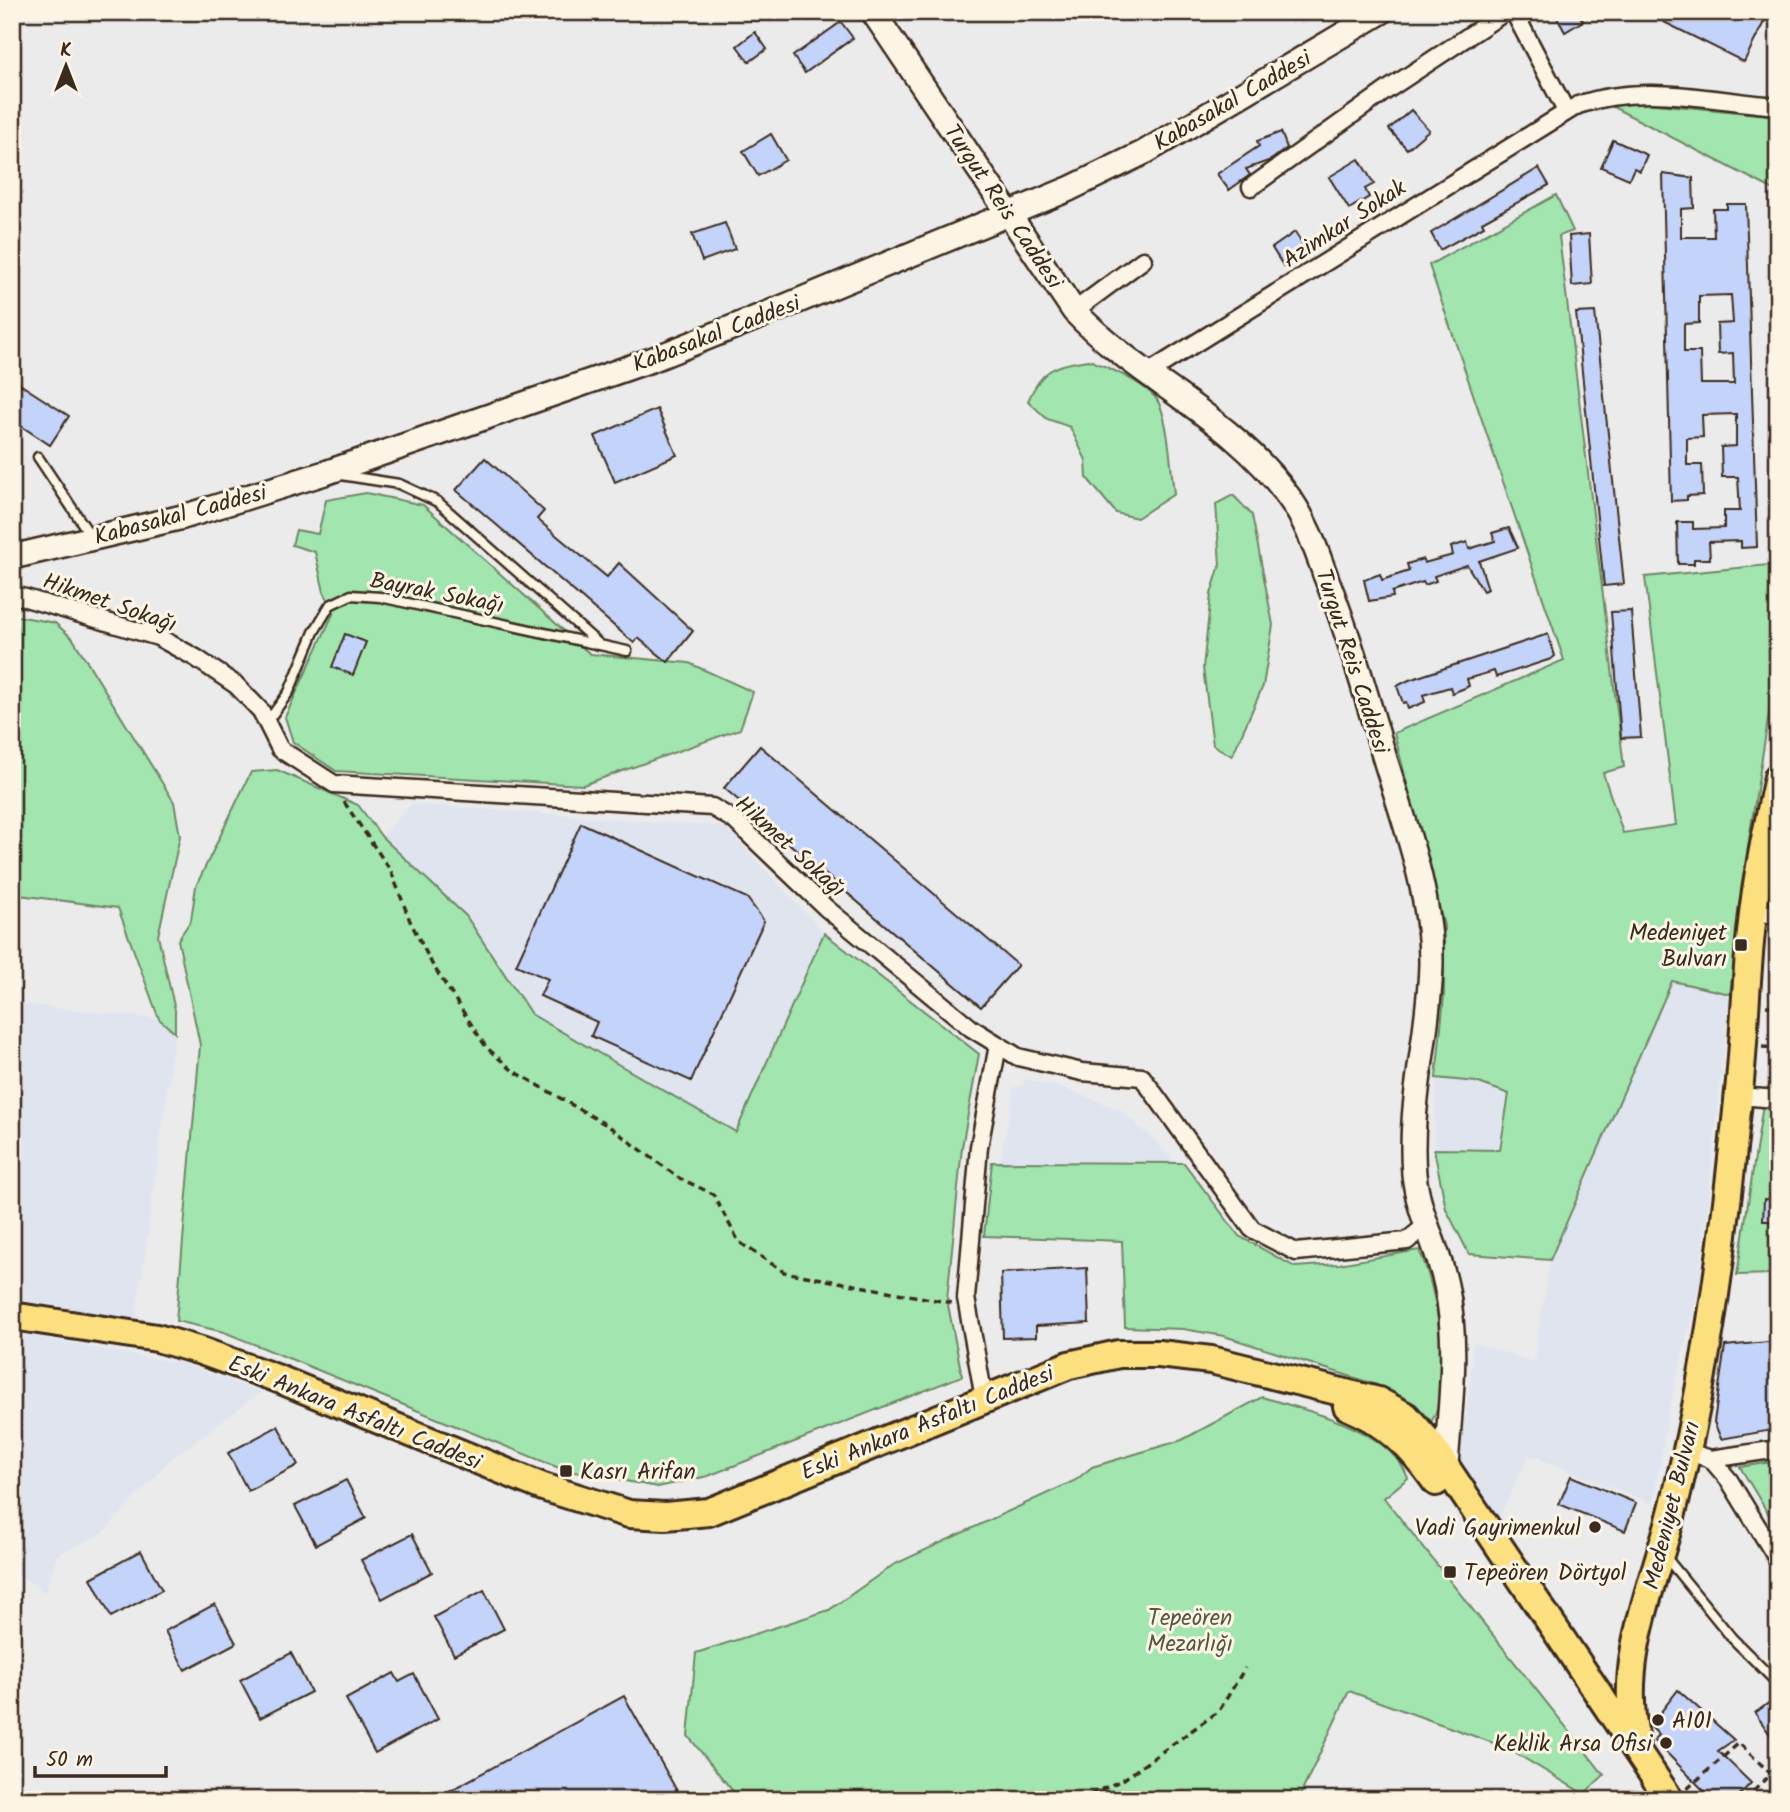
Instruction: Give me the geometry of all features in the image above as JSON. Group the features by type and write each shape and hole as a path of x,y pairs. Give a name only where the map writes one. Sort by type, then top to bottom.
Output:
{"main road":[{"name":"Medeniyet Bulvarı","path":"1639,1753 1629,1704 1632,1649 1662,1553 1700,1455 1713,1297 1738,1096 1765,914 1778,777"},
{"name":"Eski Ankara Asfaltı Caddesi","path":"12,1316 156,1338 201,1351 276,1378 543,1487 629,1514 665,1516 709,1512 1069,1365 1119,1354 1159,1354 1211,1360 1360,1395 1391,1407 1418,1428 1446,1465 1595,1700 1651,1800"},
{"path":"1265,1372 1367,1414 1404,1441 1427,1468 1565,1656 1595,1667 1609,1667 1632,1649"},
{"name":"Medeniyet Bulvarı","path":"1595,1700 1632,1649"},
{"name":"Eski Ankara Asfaltı Caddesi","path":"1595,1700 1677,1796"}],"street":[{"name":"Turgut Reis Caddesi","path":"873,12 1074,311 1115,351 1241,444 1289,496 1316,551 1361,678 1418,874 1428,922 1429,992 1414,1147 1419,1203 1447,1286 1451,1320 1452,1384 1446,1465"},
{"name":"Kabasakal Caddesi","path":"12,557 183,517 328,472 650,360 1010,214 1144,152 1381,12"},
{"path":"1251,187 1398,82 1505,12 1511,12 1517,18 1566,111"},
{"name":"Azimkar Sokak","path":"1146,374 1566,111 1597,98 1641,93 1778,106"},
{"path":"1074,311 1143,260"},
{"name":"Hikmet Sokağı","path":"12,594 158,638 236,685 261,711 280,749 334,784 712,807 734,820 846,925 971,1028 1018,1057 1082,1072 1142,1077 1252,1229 1296,1252 1407,1241 1425,1226"},
{"path":"984,1398 968,1306 968,1247 978,1147 999,1045"},
{"path":"1738,1096 1778,1098"},
{"path":"1700,1455 1778,1449"},
{"path":"1700,1455 1729,1480 1778,1560"}],"lane":[{"path":"38,457 91,537"},
{"path":"328,472 399,484 438,502 600,645"},
{"name":"Bayrak Sokağı","path":"267,722 289,692 314,632 330,605 351,595 380,597 627,651"},
{"path":"1662,1553 1732,1638 1778,1684"}],"path":[{"path":"327,780 391,871 410,921 439,974 486,1047 512,1070 610,1127 679,1178 713,1194 739,1242 784,1272 968,1306"},
{"path":"1079,1800 1124,1779 1219,1711 1245,1668"},
{"path":"1677,1796 1739,1743 1770,1774"},
{"path":"1745,1800 1778,1766"}],"shaded area":[{"path":"411,804 725,827 824,933 737,1132 531,1014 466,916 382,837"},
{"path":"1672,981 1730,994 1699,1286 1669,1410 1653,1504 1529,1455 1497,1521 1455,1454 1466,1416 1474,1343 1534,1362 1551,1254"},
{"path":"12,1003 159,1019 175,1033 136,1319 12,1299"},
{"path":"1436,1078 1476,1082 1509,1094 1500,1150 1434,1149"},
{"path":"1025,1079 1063,1088 1121,1110 1177,1163 1000,1162 1014,1087 1023,1086"},
{"path":"12,1333 184,1364 261,1392 171,1459 103,1533 57,1555 45,1592 12,1570"}],"green space":[{"path":"1645,103 1778,116 1778,192 1609,105"},
{"path":"1556,195 1573,231 1559,236 1624,767 1603,773 1623,833 1676,825 1645,577 1778,564 1778,657 1749,839 1730,994 1672,981 1550,1260 1469,1254 1446,1209 1434,1149 1500,1150 1509,1094 1476,1082 1436,1078 1444,996 1444,926 1394,733 1564,660 1429,265"},
{"path":"1089,360 1142,386 1160,405 1169,443 1174,494 1137,518 1116,513 1087,478 1086,460 1070,427 1047,419 1028,401 1039,381 1051,370"},
{"path":"366,493 423,505 590,654 689,663 753,692 740,729 583,785 336,771 293,742 285,717 334,612 324,592 315,552 292,545 296,530 318,534 326,500"},
{"path":"1233,495 1252,515 1273,625 1263,686 1232,756 1213,745 1203,668 1211,594 1220,565 1216,504"},
{"path":"12,615 55,623 73,639 174,802 180,836 158,936 175,1010 175,1033 159,1019 118,908 12,894"},
{"path":"277,770 358,805 382,837 466,916 531,1014 736,1132 824,933 979,1054 962,1147 947,1300 962,1376 708,1476 658,1487 564,1470 224,1332 176,1321 200,1045 178,940 191,920 196,886 251,772"},
{"path":"1763,1104 1778,1106 1778,1274 1737,1275"},
{"path":"992,1162 1184,1163 1239,1236 1295,1267 1339,1264 1419,1250 1437,1311 1442,1362 1438,1406 1431,1422 1377,1385 1224,1336 1183,1329 1125,1327 1122,1241 984,1236"},
{"name":"Tepeören Mezarlığı","path":"1262,1397 1345,1424 1384,1446 1398,1461 1408,1478 1384,1498 1604,1775 1584,1794 1507,1748 1349,1691 1298,1800 740,1800 688,1736 696,1653 829,1610 893,1565 1076,1480 1092,1467 1182,1440"},
{"path":"1778,1461 1778,1530 1740,1467"}],"building":[{"path":"1554,12 1577,12 1583,21 1565,32"},
{"path":"1644,12 1769,12 1744,62"},
{"path":"841,22 853,38 805,73 793,56"},
{"path":"755,32 767,49 749,62 737,46"},
{"path":"1411,110 1429,130 1407,149 1389,129"},
{"path":"1281,132 1287,148 1271,160 1246,169 1250,175 1229,190 1217,174 1259,146 1257,141"},
{"path":"771,134 786,160 758,176 743,151"},
{"path":"1613,140 1647,155 1640,171 1634,168 1629,179 1601,167"},
{"path":"1359,159 1374,184 1365,189 1369,197 1349,209 1329,177"},
{"path":"1539,168 1549,185 1482,222 1484,226 1440,250 1431,233"},
{"path":"1663,174 1693,178 1694,208 1681,209 1681,237 1714,237 1713,209 1727,209 1727,204 1746,204 1757,547 1741,548 1741,541 1709,542 1710,559 1694,559 1694,564 1678,564 1677,522 1693,522 1693,529 1724,528 1724,511 1740,511 1738,477 1722,477 1721,447 1736,446 1736,414 1702,415 1703,437 1687,438 1687,465 1702,465 1703,495 1671,501","holes":["1731,295 1733,323 1717,324 1718,354 1733,353 1734,384 1701,384 1700,352 1684,352 1684,324 1699,323 1699,296"]},
{"path":"725,223 735,249 702,261 692,234"},
{"path":"1295,232 1307,251 1284,267 1272,248"},
{"path":"1589,234 1592,284 1572,286 1569,236"},
{"path":"1595,312 1624,584 1604,586 1576,313"},
{"path":"12,379 69,416 50,445 12,420"},
{"path":"657,409 677,455 615,482 595,436"},
{"path":"485,458 544,511 537,519 562,540 607,577 619,563 693,631 668,662 638,638 634,643 456,490"},
{"path":"1509,528 1518,548 1479,561 1488,589 1483,591 1467,565 1434,576 1436,581 1425,585 1423,582 1392,592 1393,597 1369,601 1364,580 1380,574 1382,580 1409,571 1407,564 1423,559 1424,563 1453,555 1451,547 1467,542 1469,549 1495,541 1492,533"},
{"path":"1631,611 1641,737 1621,738 1611,612"},
{"path":"345,634 366,642 353,675 332,667"},
{"path":"1548,634 1555,656 1551,659 1496,677 1494,671 1467,679 1469,686 1452,693 1450,687 1423,695 1425,702 1408,709 1406,702 1403,703 1397,686 1409,680"},
{"path":"760,746 1018,965 981,1007 724,788"},
{"path":"581,823 747,898 764,921 691,1081 591,1036 597,1022 540,996 548,979 516,965"},
{"path":"1764,1199 1778,1200 1778,1221 1763,1221"},
{"path":"1087,1268 1089,1323 1036,1326 1036,1337 1003,1338 1001,1273"},
{"path":"1778,1341 1778,1429 1721,1439 1714,1422 1725,1346"},
{"path":"278,1426 298,1465 248,1491 228,1453"},
{"path":"1571,1476 1636,1503 1625,1531 1559,1504"},
{"path":"346,1480 366,1518 316,1545 295,1506"},
{"path":"412,1534 432,1572 382,1599 361,1560"},
{"path":"141,1551 162,1590 111,1617 91,1578"},
{"path":"484,1590 504,1629 454,1655 434,1617"},
{"path":"215,1604 236,1643 185,1670 165,1631"},
{"path":"291,1653 311,1692 260,1718 240,1680"},
{"path":"394,1673 399,1682 414,1674 438,1719 375,1753 346,1699"},
{"path":"1678,1690 1734,1740 1718,1751 1751,1783 1735,1800 1713,1800 1654,1740 1659,1735 1650,1726"},
{"path":"624,1696 682,1800 433,1800"},
{"path":"1778,1696 1778,1746 1755,1713"}],"place":[{"name":"Medeniyet Bulvarı","path":"1741,945"},
{"name":"Kasrı Arifan","path":"566,1471"},
{"name":"Vadi Gayrimenkul","path":"1595,1527"},
{"name":"Tepeören Dörtyol","path":"1450,1572"},
{"name":"A101","path":"1658,1720"},
{"name":"Keklik Arsa Ofisi","path":"1666,1743"}]}
